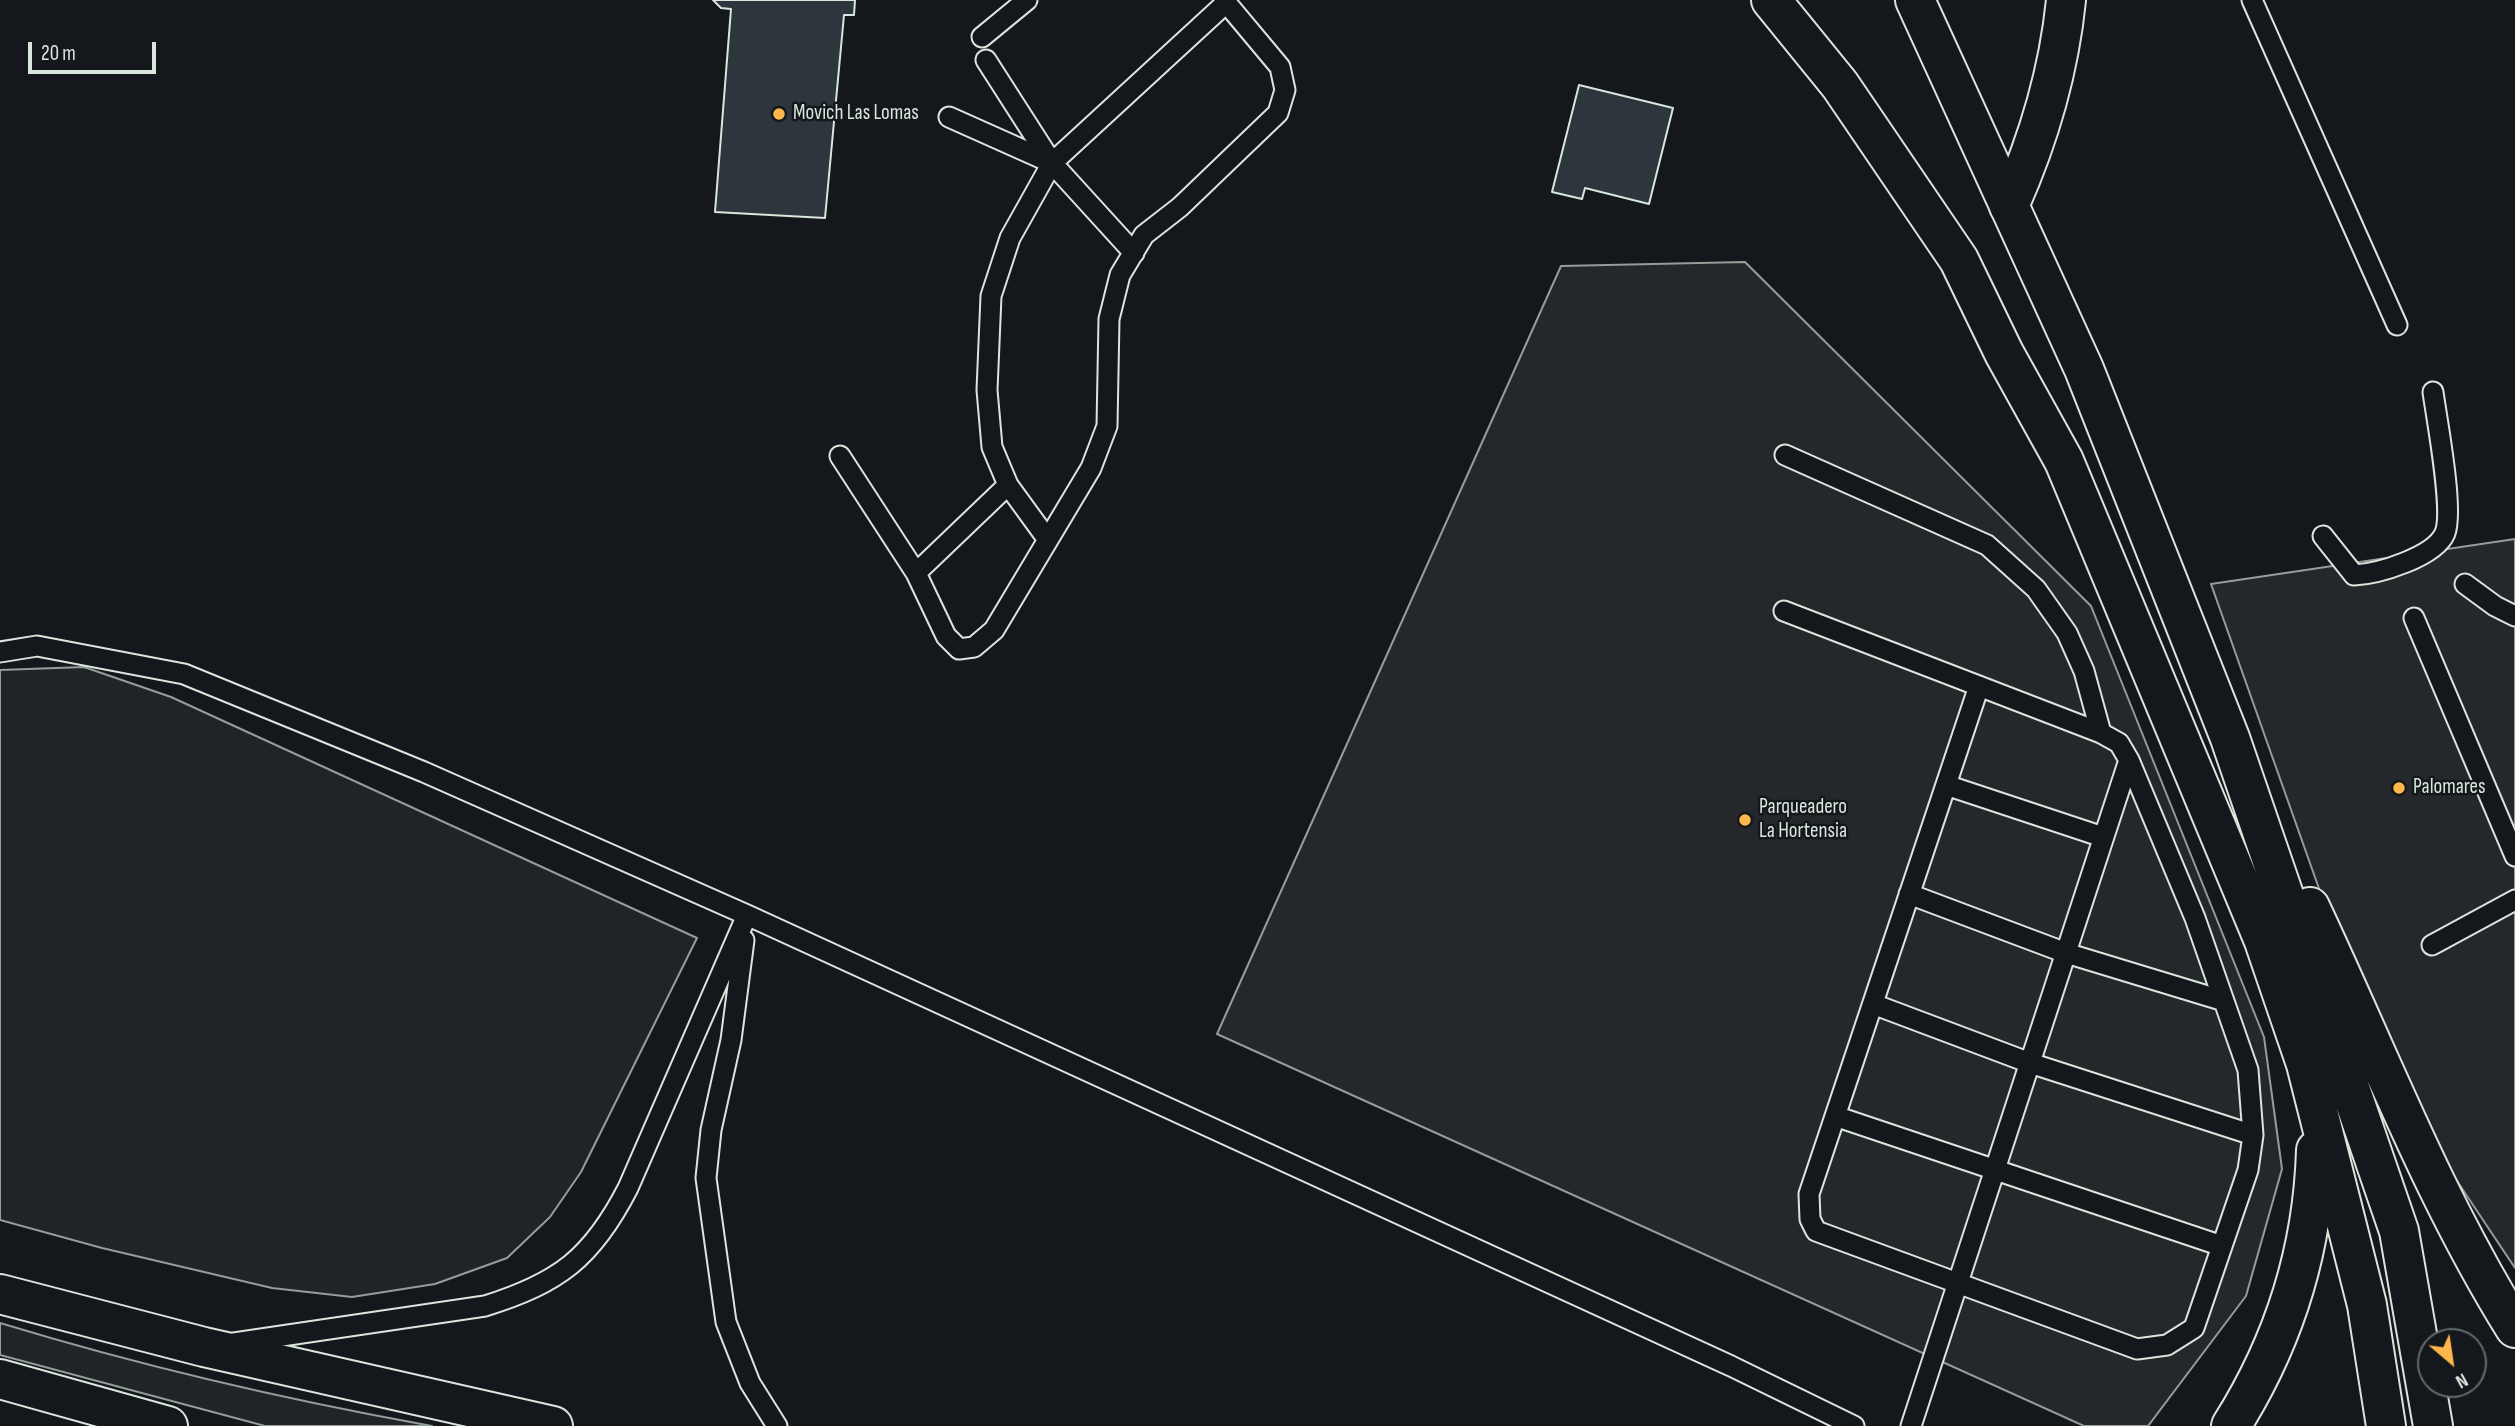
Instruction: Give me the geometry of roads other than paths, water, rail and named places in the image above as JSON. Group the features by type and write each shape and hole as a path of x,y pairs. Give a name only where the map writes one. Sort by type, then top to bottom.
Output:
{"main road":[{"path":"1771,0 1840,85 1959,260 2004,353 2064,461 2264,941 2306,1064 2316,1113 2367,1305 2386,1426"},
{"path":"1915,0 2084,369 2230,738 2399,1231 2433,1426"},
{"path":"2009,206 2030,158 2063,36 2066,0"},
{"path":"2230,738 2345,981 2424,1162 2490,1288 2515,1328"},
{"path":"2231,1426 2257,1385 2282,1331 2308,1241 2316,1152 2316,1113"},
{"path":"0,1294 204,1347 553,1426"},
{"path":"0,1379 153,1424"}],"lane":[{"path":"982,37 1027,0"},
{"path":"2252,0 2397,325"},
{"path":"840,456 916,573 946,636 959,649 974,647 994,630 1048,540 1091,468 1107,426 1109,319 1120,275 1144,235 1180,207 1278,113 1285,90 1280,67 1225,1 1052,163 1010,238 991,296 989,413 992,447 1008,485 1048,540"},
{"path":"986,60 1052,163 1133,253"},
{"path":"949,117 1052,163"},
{"path":"2323,536 2354,575 2393,568 2437,544 2448,521 2433,392"},
{"path":"1785,456 1987,545 2036,589 2067,633 2084,671 2101,733"},
{"path":"916,573 1008,485"},
{"path":"2465,584 2495,606 2515,616"},
{"path":"1784,611 1979,686 2101,733 2119,743 2129,760 2195,918 2248,1070 2253,1135 2248,1170 2194,1328 2167,1345 2137,1349 1816,1231 1810,1219 1809,1194 1979,686"},
{"path":"2414,618 2515,856"},
{"path":"0,652 37,646 184,674 424,772 747,915 1719,1361 1854,1426"},
{"path":"1911,1426 2129,760"},
{"path":"1946,785 2103,837"},
{"path":"1909,894 2066,953 2224,1001"},
{"path":"2432,945 2515,900"},
{"path":"204,1347 485,1306 517,1296 585,1255 608,1226 628,1188 747,915"},
{"path":"747,915 731,1040 711,1130 706,1178 726,1322 750,1383 776,1426"},
{"path":"1873,1003 2030,1063 2253,1135"},
{"path":"1835,1116 2222,1246"}],"place":[{"name":"Movich Las Lomas","path":"779,114"},
{"name":"Palomares","path":"2399,788"},
{"name":"Parqueadero La Hortensia","path":"1745,820"}]}
